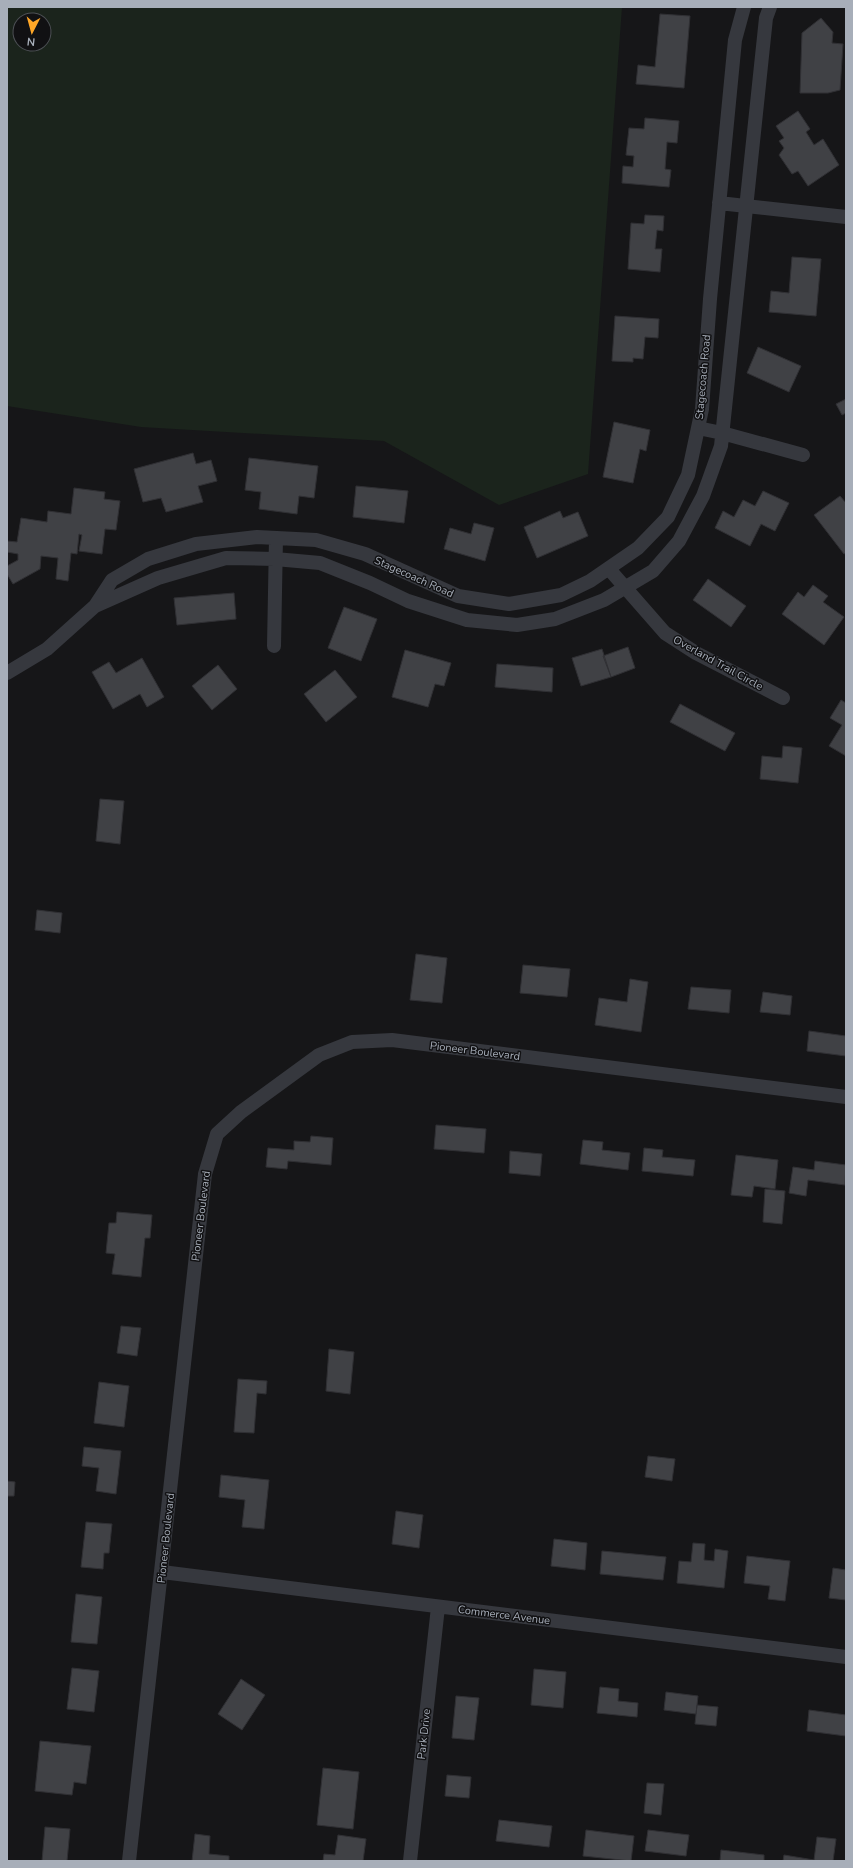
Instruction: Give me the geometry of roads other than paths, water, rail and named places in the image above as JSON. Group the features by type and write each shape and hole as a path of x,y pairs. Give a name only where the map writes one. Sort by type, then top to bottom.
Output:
{"street":[{"name":"Stagecoach Road","path":"7,673 47,649 95,606 112,580 148,559 196,544 257,537 316,540 365,554 458,596 509,604 561,596 590,581 638,548 668,517 688,475 702,409 710,299 735,40 744,7"},
{"name":"Stagecoach Road","path":"95,606 158,578 226,558 275,559 320,563 370,583 408,601 467,620 517,625 555,619 604,600 653,571 679,541 703,496 721,446 766,18 770,7"},
{"path":"719,203 846,217"},
{"path":"698,428 803,455"},
{"path":"274,646 276,538"},
{"name":"Overland Trail Circle","path":"609,568 665,633 696,653 783,698"},
{"name":"Pioneer Boulevard","path":"129,1861 205,1174 217,1134 241,1112 319,1055 352,1042 392,1040 846,1096"},
{"name":"Commerce Avenue","path":"162,1572 846,1657"},
{"name":"Park Drive","path":"410,1861 438,1607"}]}
